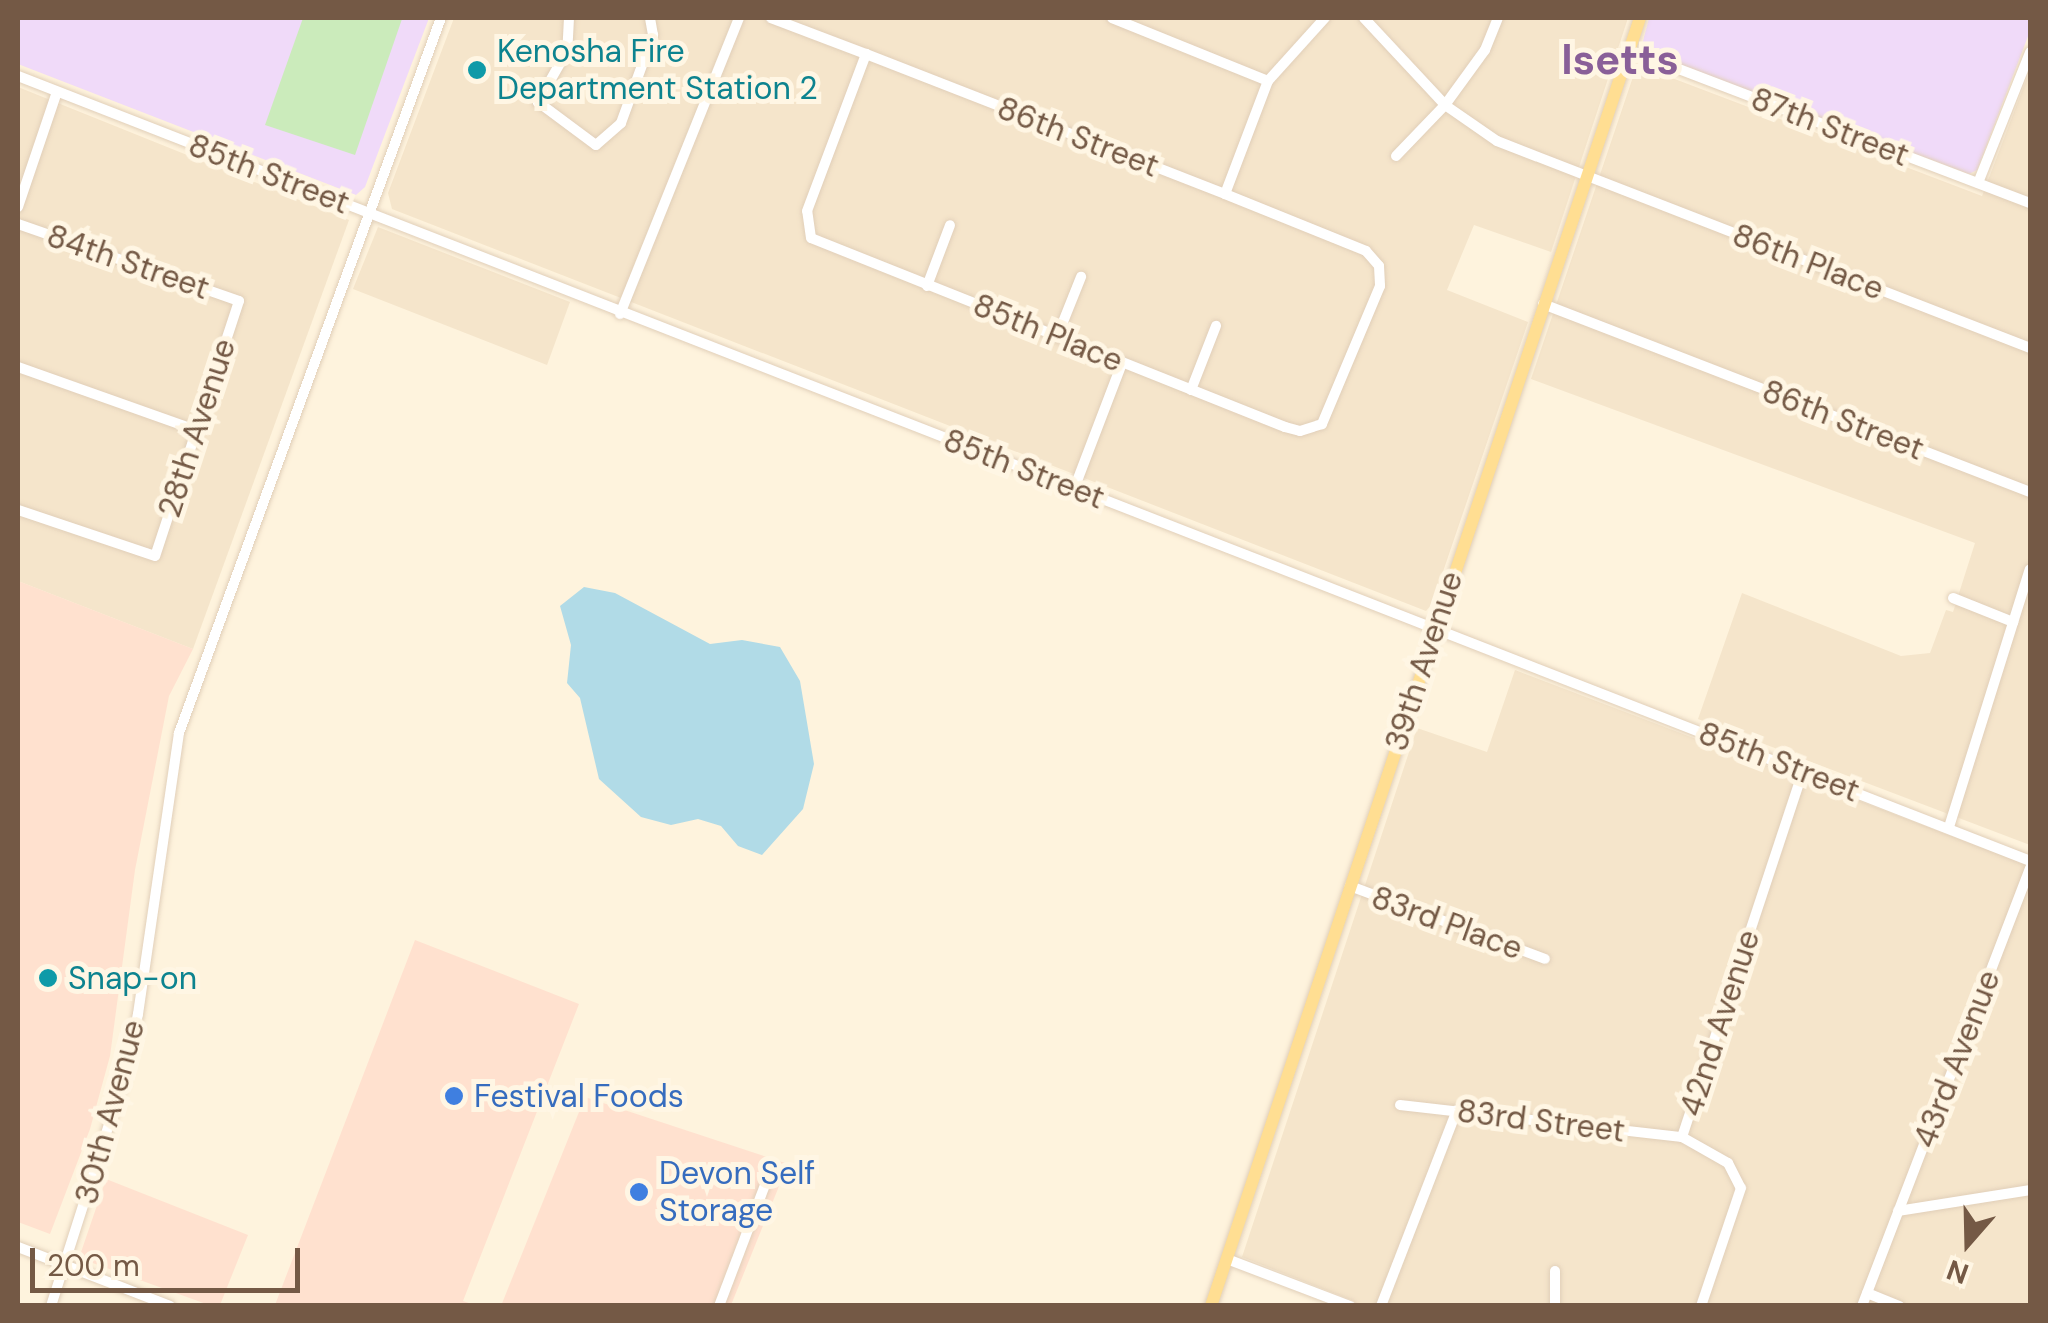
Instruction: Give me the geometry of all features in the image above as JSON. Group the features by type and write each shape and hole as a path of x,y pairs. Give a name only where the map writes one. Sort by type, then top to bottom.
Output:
{"main road":[{"name":"39th Avenue","path":"1211,1306 1640,18"}],"street":[{"name":"30th Avenue","path":"51,1306 114,1112 134,1030 171,775 196,678 441,18"},
{"path":"568,18 567,51 538,102 596,145 621,123 654,35 650,18"},
{"path":"620,314 739,18"},
{"name":"86th Street","path":"771,18 1366,251 1379,266 1380,286 1328,416 1313,430"},
{"path":"1112,18 1268,82"},
{"path":"1225,194 1268,82 1324,18"},
{"name":"86th Place","path":"1364,18 1445,104 1497,141 2030,348"},
{"path":"1396,156 1445,104 1485,50 1498,18"},
{"name":"87th Street","path":"1628,50 2030,204"},
{"name":"85th Place","path":"866,54 807,212 811,238 1286,427 1313,430"},
{"path":"1978,183 2030,54"},
{"name":"85th Street","path":"18,76 620,314 2030,860"},
{"path":"18,206 57,92"},
{"name":"84th Street","path":"18,224 239,301"},
{"path":"927,286 950,224"},
{"path":"1058,337 1082,277"},
{"name":"28th Avenue","path":"18,510 154,556 239,301"},
{"name":"86th Street","path":"1542,304 2030,492"},
{"path":"1190,390 1216,326"},
{"path":"1074,489 1122,363"},
{"path":"18,366 196,430"},
{"path":"1949,827 2030,569"},
{"path":"1953,598 2013,622"},
{"name":"42nd Avenue","path":"1701,1306 1741,1188 1728,1164 1682,1137 1803,771"},
{"name":"43rd Avenue","path":"1862,1306 2030,868"},
{"name":"83rd Place","path":"1350,886 1545,959"},
{"name":"83rd Street","path":"1400,1105 1682,1137"},
{"path":"1381,1306 1456,1110"},
{"path":"719,1306 765,1184"},
{"path":"1898,1211 2030,1190"},
{"path":"18,1247 170,1306"},
{"path":"1227,1260 1350,1306"},
{"path":"1555,1271 1555,1306"},
{"path":"1867,1293 1899,1306"}],"shaded area":[{"path":"18,18 429,18 365,187 356,195 18,64"},
{"path":"454,18 1628,18 1551,252 1474,225 1447,290 1528,322 1432,604 1426,611 392,209 388,193"},
{"path":"1649,18 2030,18 2030,31 1977,170 1969,174 1651,54 1642,45"},
{"path":"1636,68 1651,70 1982,196 2030,70 2030,845 1698,719 1742,593 1901,656 1930,653 1946,610 1953,612 1975,543 1531,379"},
{"path":"18,87 349,220 193,649 18,581"},
{"path":"378,227 570,302 547,365 353,289"},
{"path":"18,581 193,649 169,696 135,870 110,1056 90,1129 50,1234 18,1222"},
{"path":"1515,670 2030,866 2030,1305 1353,1305 1354,1301 1242,1257 1417,728 1487,752"},
{"path":"415,940 579,1004 463,1301 475,1305 275,1305"},
{"path":"585,1097 788,1164 731,1305 501,1306"},
{"path":"106,1179 248,1235 220,1305 209,1305 79,1258"}],"green space":[{"path":"303,18 402,19 355,155 265,125"}],"water":[{"path":"584,587 615,593 710,644 742,640 780,647 800,681 814,764 803,809 762,855 738,846 721,826 698,819 671,825 641,817 599,779 580,698 567,683 571,645 560,606"}],"place":[{"name":"Kenosha Fire Department Station 2","path":"477,70"},
{"name":"Snap-on","path":"48,978"},
{"name":"Festival Foods","path":"454,1096"},
{"name":"Devon Self Storage","path":"639,1192"}],"district":[{"name":"Isetts","path":"1620,60"}]}
